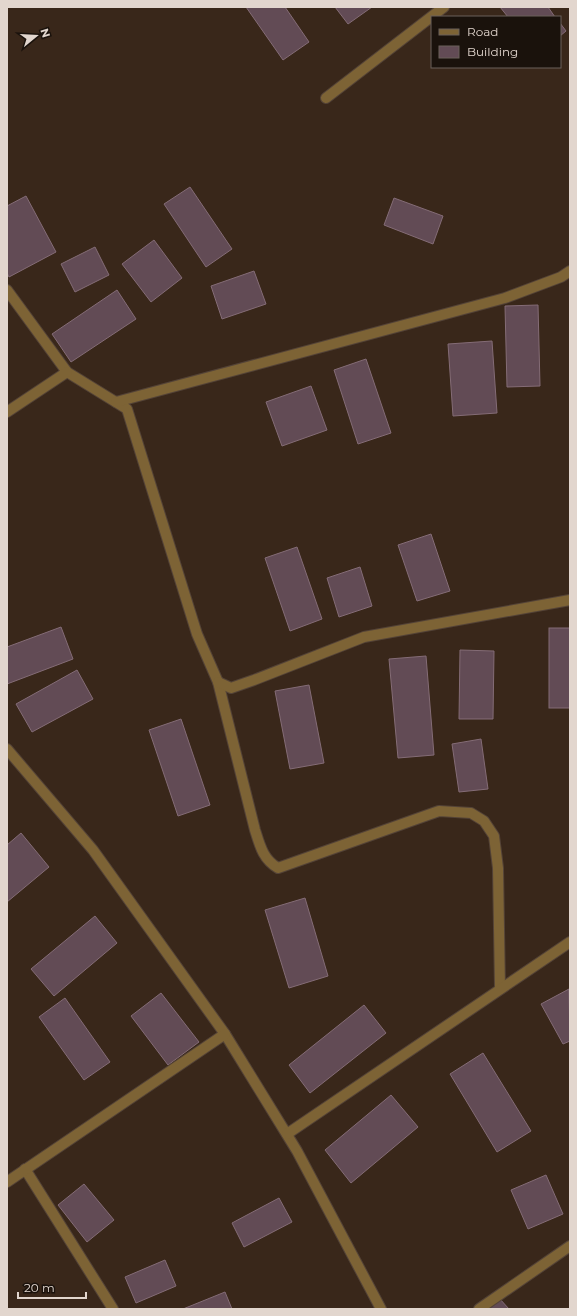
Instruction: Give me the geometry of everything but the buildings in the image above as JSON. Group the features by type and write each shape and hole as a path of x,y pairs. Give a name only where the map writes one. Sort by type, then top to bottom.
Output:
{"street":[{"path":"432,16 444,7"},
{"path":"326,98 431,17"},
{"path":"116,402 505,298 562,277 570,271"},
{"path":"7,290 67,372 127,409 197,634 218,682 260,845 262,852 269,863 278,868 439,812 471,813 484,821 494,836 498,868 500,989"},
{"path":"7,412 67,372"},
{"path":"218,682 231,688 364,637 570,600"},
{"path":"7,749 93,850 225,1034 287,1134 381,1309"},
{"path":"287,1134 570,942"},
{"path":"7,1182 225,1034"},
{"path":"25,1169 113,1309"},
{"path":"479,1309 570,1246"}]}
